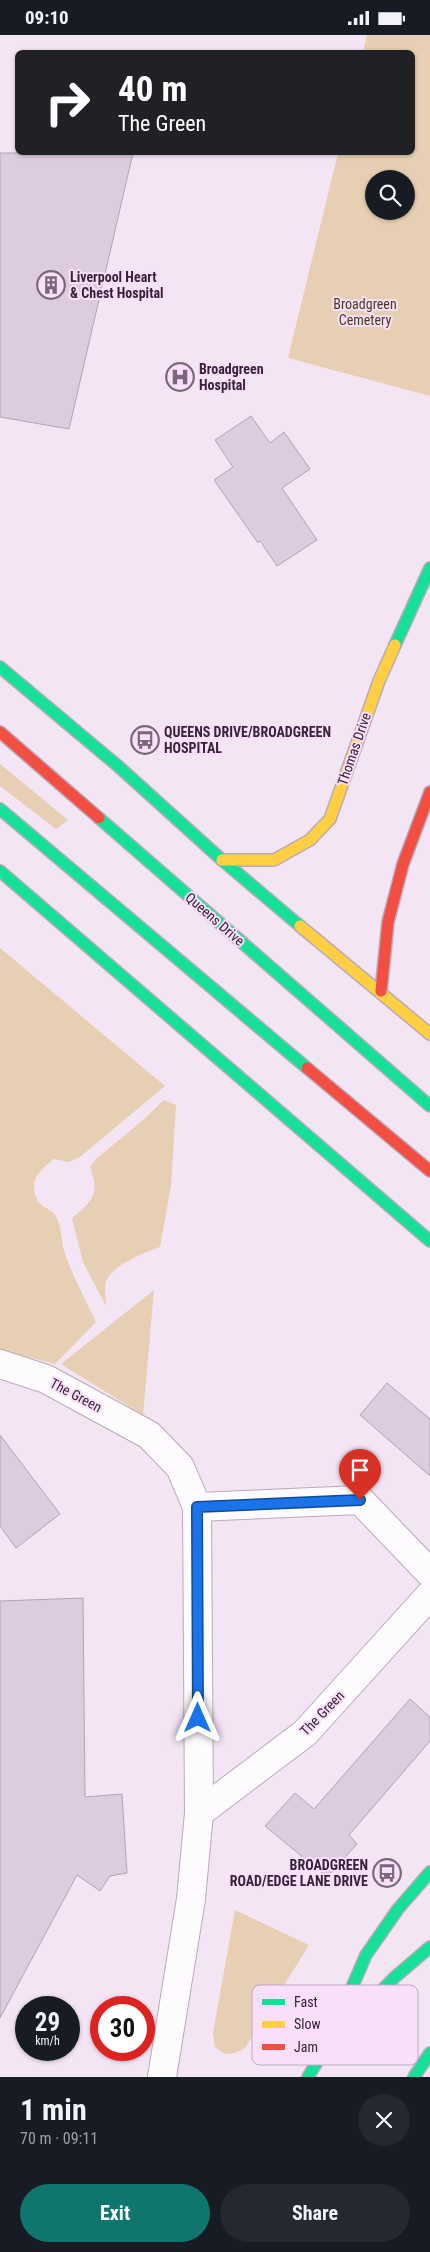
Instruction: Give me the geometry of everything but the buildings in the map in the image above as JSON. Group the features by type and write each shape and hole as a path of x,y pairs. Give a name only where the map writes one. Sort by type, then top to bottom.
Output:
{"main road":[{"name":"Thomas Drive","path":"222,860 274,860 310,840 330,819 379,681 430,568"},
{"path":"0,667 118,766 222,860 381,991 430,1034"},
{"name":"Queens Drive","path":"0,732 430,1106"},
{"path":"381,991 388,922 402,864 430,792"},
{"path":"0,809 430,1171"},
{"path":"0,871 430,1241"},
{"path":"353,1985 366,1955 398,1909 430,1872"},
{"path":"387,1985 430,1947"},
{"path":"414,2077 430,2053"},
{"path":"308,2077 315,2065"}],"street":[{"name":"The Green","path":"0,1364 46,1379 149,1435 180,1467 197,1507 199,1813 191,1899 162,2077"},
{"path":"197,1507 360,1500 430,1573"},
{"name":"The Green","path":"199,1813 305,1733 430,1595"}],"green space":[{"name":"Broadgreen Cemetery","path":"367,35 430,35 430,396 288,358 338,155 415,155 415,50 363,50"},
{"path":"0,764 68,820 56,829 0,786"},
{"path":"0,948 165,1086 80,1157 68,1162 54,1159 37,1175 35,1180 34,1189 37,1200 52,1212 57,1219 67,1260 96,1322 55,1364 0,1350"},
{"path":"164,1100 176,1105 171,1186 160,1247 129,1260 109,1275 105,1284 106,1306 83,1262 72,1218 90,1202 93,1196 94,1184 90,1167 96,1159"},
{"path":"154,1290 143,1415 61,1364"},
{"path":"235,1910 309,1945 284,1985 252,1985 252,2037 245,2048 226,2054 215,2047 213,2033"}],"traffic: fast":[{"path":"395,645 430,568"},
{"path":"0,667 118,766 222,860 300,926"},
{"path":"0,809 307,1068"},
{"path":"99,818 430,1106"},
{"path":"0,871 430,1241"},
{"path":"353,1985 366,1955 398,1909 430,1872"},
{"path":"387,1985 430,1947"},
{"path":"414,2077 430,2053"},
{"path":"308,2077 315,2065"}],"traffic: slow":[{"path":"222,860 274,860 310,840 330,819 379,681 395,645"},
{"path":"300,926 430,1034"}],"traffic: jam":[{"path":"0,732 99,818"},
{"path":"381,991 388,922 403,864 430,792"},
{"path":"307,1068 430,1171"}],"place":[{"name":"Liverpool Heart & Chest Hospital","path":"51,285"},
{"name":"Broadgreen Hospital","path":"180,377"},
{"name":"QUEENS DRIVE/BROADGREEN HOSPITAL","path":"145,740"},
{"name":"BROADGREEN ROAD/EDGE LANE DRIVE","path":"387,1873"}],"route":[{"path":"198,1718 197,1507 360,1500"}]}
